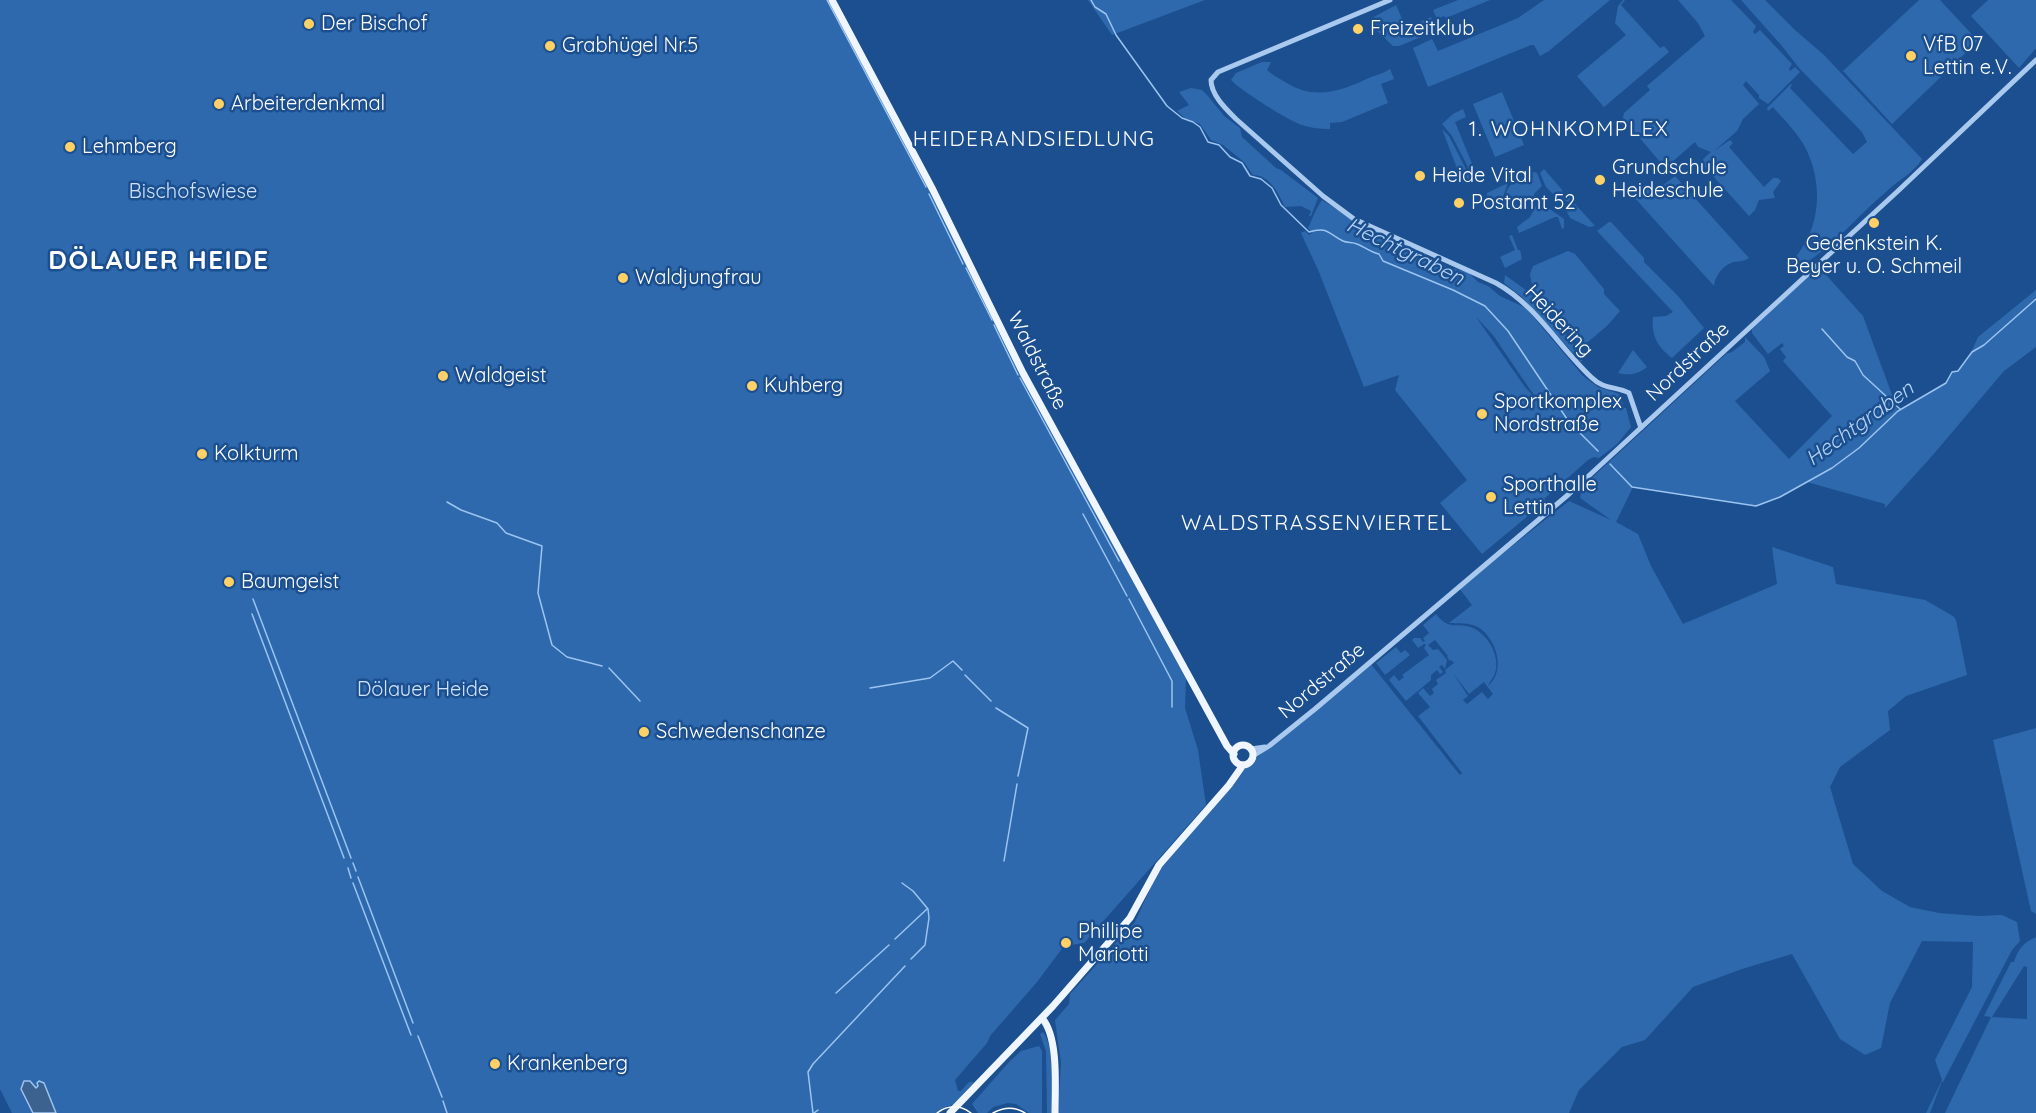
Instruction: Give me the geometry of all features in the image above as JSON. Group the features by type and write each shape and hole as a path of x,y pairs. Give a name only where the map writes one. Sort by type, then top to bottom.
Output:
{"main road":[{"name":"Waldstraße","path":"832,0 933,190 1023,373 1220,733 1235,751"},
{"path":"1240,764 1235,751 1243,746 1252,753"},
{"name":"Nordstraße","path":"950,1113 1041,1018 1130,918 1159,864 1234,777 1240,764 1250,763 1252,753"},
{"path":"1041,1018 1047,1025 1052,1046 1055,1113"}],"street":[{"name":"Heidering","path":"1390,0 1223,69 1211,80 1215,93 1236,119 1347,214 1372,228 1496,283 1518,296 1591,377 1607,387 1629,393 1641,428"},
{"name":"Nordstraße","path":"1252,753 1269,746 1569,494 2036,60"}],"green space":[{"name":"Dölauer Heide","path":"0,0 829,0 928,186 1021,374 1186,679 1185,708 1198,750 1206,805 1084,943 1064,946 955,1080 958,1091 961,1091 969,1082 974,1082 953,1105 936,1113 12,1113 0,1089"},
{"path":"1088,0 1205,0 1112,35"},
{"path":"1458,0 1490,0 1446,18 1444,16 1437,19 1433,10"},
{"path":"1544,0 1610,0 1540,56 1534,45 1531,45 1428,87 1413,48 1432,39 1438,51 1518,18"},
{"path":"1625,0 1621,5 1660,48 1664,46 1669,52 1604,107 1577,76 1626,35 1615,23 1618,6"},
{"path":"1678,0 1731,0 1756,26 1753,32 1755,34 1760,30 1792,64 1790,71 1795,67 1800,72 1768,104 1759,98 1759,95 1746,81 1743,85 1759,104 1743,119 1737,131 1714,151 1730,140 1733,143 1729,147 1764,187 1773,178 1781,181 1773,192 1775,198 1759,200 1755,210 1749,216 1705,167 1703,159 1711,152 1698,147 1695,142 1665,168 1623,118 1624,113 1650,90 1647,86 1705,36 1698,23"},
{"path":"1741,0 1765,0 1824,55 1922,159 1915,168 1891,187 1826,248 1799,265 1788,265 1807,240 1816,212 1816,181 1813,166 1807,151 1792,128 1773,107 1768,111 1767,108 1791,84 1790,88 1853,154 1867,142 1862,132 1799,68"},
{"name":"VfB 07 Lettin e.V.","path":"1919,0 1940,0 1978,41 1892,124 1843,71"},
{"path":"1988,0 2036,0 2036,48 2019,68 1971,16"},
{"path":"1396,5 1406,28 1431,17 1434,24 1419,31 1421,37 1399,46 1393,46 1376,30 1370,19"},
{"path":"1262,62 1271,62 1267,70 1269,72 1296,88 1307,91 1339,90 1390,69 1394,79 1381,84 1388,103 1342,122 1330,123 1330,129 1316,128 1287,118 1254,98 1231,80 1236,73"},
{"path":"1191,88 1202,90 1224,116 1240,128 1242,137 1276,168 1318,198 1311,216 1309,216 1311,211 1301,206 1285,207 1277,191 1269,182 1253,175 1244,162 1223,145 1211,140 1200,124 1185,118 1177,111 1189,105 1179,92"},
{"path":"1502,92 1524,145 1495,157 1473,104"},
{"path":"1463,109 1466,117 1455,122 1476,178 1452,136 1442,124"},
{"path":"1442,129 1449,136 1470,177 1467,181 1460,182 1461,179"},
{"path":"1544,169 1563,191 1559,196 1554,195 1546,187 1540,173"},
{"path":"1534,172 1537,173 1542,186 1534,194 1534,201 1506,200 1506,194 1511,185"},
{"path":"1675,176 1749,258 1723,268 1714,286 1634,197 1650,183 1657,190"},
{"path":"1508,183 1501,202 1494,202 1487,196 1487,193"},
{"path":"1565,194 1595,226 1589,227 1570,218 1566,210 1569,207 1568,202 1563,199"},
{"path":"1322,200 1355,221 1422,252 1440,264 1469,273 1478,282 1488,286 1500,296 1526,308 1583,376 1598,387 1619,394 1626,408 1631,427 1617,444 1599,458 1594,457 1588,460 1544,499 1546,501 1482,554 1440,503 1467,480 1395,390 1399,375 1364,387 1319,272 1301,233 1305,231 1309,235 1312,233 1308,228","holes":["1476,317 1493,335 1529,388 1546,410 1525,387"]},
{"path":"1537,204 1564,219 1564,228 1562,229 1558,217 1555,217 1519,233 1517,227 1530,217"},
{"path":"1609,222 1644,258 1644,262 1678,296 1704,328 1672,358 1657,340 1653,330 1653,317 1666,316 1673,312 1597,231"},
{"path":"1512,235 1522,259 1505,268 1500,257 1515,250 1509,236"},
{"path":"1568,251 1575,254 1604,289 1604,294 1620,311 1607,326 1582,347 1533,290 1530,274 1533,266"},
{"path":"1818,266 1863,316 1898,411 1945,383 1952,372 1958,371 1968,359 1978,337 2036,290 2036,347 2004,371 1885,508 1885,504 1807,482 1780,497 1756,506 1633,487 1616,522 1638,534 1651,566 1683,624 1777,584 1772,547 1833,567 1836,584 1925,600 1956,620 1967,675 1906,696 1888,711 1890,730 1840,767 1830,787 1853,864 1882,891 1910,907 1939,913 2002,915 2017,922 2020,941 2012,950 1942,1081 1930,1113 1926,1113 1942,1080 1935,1060 1972,987 1973,942 1922,941 1890,1003 1881,1048 1865,1055 1840,1039 1792,954 1693,987 1645,1040 1622,1047 1579,1090 1569,1113 1058,1113 1061,1063 1055,1020 1069,1004 1070,994 1135,922 1158,871 1241,771 1370,663 1460,775 1462,773 1418,716 1430,707 1418,693 1423,688 1430,696 1434,693 1432,689 1438,684 1436,680 1454,663 1450,661 1435,640 1428,645 1433,650 1438,649 1447,660 1445,669 1442,665 1439,667 1443,672 1440,674 1437,670 1431,675 1431,680 1406,701 1389,680 1394,675 1399,681 1404,677 1402,675 1429,655 1424,648 1426,644 1418,648 1412,640 1420,638 1423,642 1425,641 1423,638 1429,633 1423,625 1436,614 1449,624 1470,627 1486,638 1493,650 1496,663 1495,674 1488,686 1494,680 1498,664 1497,655 1485,632 1474,625 1449,623 1472,605 1459,588 1569,501 1611,520 1580,498 1583,486 1726,354 1745,342 1745,337 1764,357 1770,371 1735,401 1789,459 1832,416 1783,361 1786,357 1780,349 1784,346 1782,343 1768,354 1752,333 1752,329","holes":["1453,673 1469,694 1484,682 1493,694 1488,699 1482,692 1467,704 1463,700 1468,696"]},
{"path":"1505,275 1530,293 1585,357 1581,362 1522,297 1504,283"},
{"path":"1633,350 1647,367 1633,374 1618,373"},
{"path":"1396,647 1401,653 1405,650 1410,655 1385,675 1376,663"},
{"path":"2036,728 2036,914 2031,911 1993,740"},
{"path":"2036,937 2036,1113 1945,1113 1991,1017 1984,1016 2011,962 2014,962 2024,944","holes":["2024,966 2027,967 2027,1019 1992,1017"]},
{"path":"1043,1032 1050,1049 1052,1113 1047,1113 1046,1051 1040,1034"},
{"path":"1039,1046 1042,1051 1042,1113 1029,1113 1016,1104 1008,1103 993,1107 987,1113 978,1113 972,1104 1009,1062 1021,1051"}],"shaded area":[{"path":"24,1081 30,1081 36,1088 39,1081 44,1083 56,1113 33,1113 21,1089"}],"waterway":[{"path":"827,0 926,187"},
{"name":"Hechtgraben","path":"1091,0 1095,7 1106,14 1116,35 1167,106 1182,118 1200,127 1208,142 1219,145 1230,157 1242,163 1250,176 1261,179 1272,188 1281,205 1309,232 1324,230 1343,241 1357,244 1379,254 1383,261 1485,306 1508,331 1569,422 1598,451"},
{"path":"929,194 963,264"},
{"path":"966,268 992,320"},
{"name":"Hechtgraben","path":"1610,464 1632,487 1756,506 1780,497 1832,468 1859,448 1898,411 1946,383 1952,372 1958,371 1972,352 1984,345 2036,299"},
{"path":"994,325 1018,375"},
{"path":"1822,329 1847,357 1855,361 1863,375 1900,409"},
{"path":"1020,378 1119,561"},
{"path":"447,502 461,510 497,523 506,533 542,546 538,593 552,645 567,657 602,666"},
{"path":"1083,514 1127,596"},
{"path":"253,599 351,858"},
{"path":"1129,599 1172,681 1172,707"},
{"path":"252,614 344,858"},
{"path":"870,688 930,678 953,661 962,670"},
{"path":"609,668 640,701"},
{"path":"965,675 991,701"},
{"path":"996,708 1028,728 1018,776"},
{"path":"1004,861 1017,784"},
{"path":"353,863 356,871"},
{"path":"348,868 351,878"},
{"path":"358,877 413,1023"},
{"path":"353,883 411,1035"},
{"path":"902,883 913,891 928,909 925,945 911,959"},
{"path":"895,939 927,909"},
{"path":"836,993 889,945"},
{"path":"813,1113 808,1072 813,1064 905,966"},
{"path":"418,1036 442,1097"},
{"path":"443,1101 447,1113"},
{"path":"814,1113 818,1110"}],"tram line":[{"path":"937,1113 945,1108 954,1107 963,1108 971,1113"},
{"path":"993,1113 1009,1108 1025,1113"}],"place":[{"name":"Der Bischof","path":"309,24"},
{"name":"Freizeitklub","path":"1358,29"},
{"name":"Grabhügel Nr.5","path":"550,46"},
{"name":"VfB 07 Lettin e.V.","path":"1911,56"},
{"name":"Arbeiterdenkmal","path":"219,104"},
{"name":"Lehmberg","path":"70,147"},
{"name":"Heide Vital","path":"1420,176"},
{"name":"Grundschule Heideschule","path":"1600,180"},
{"name":"Postamt 52","path":"1459,203"},
{"name":"Gedenkstein K. Beyer u. O. Schmeil","path":"1874,223"},
{"name":"Waldjungfrau","path":"623,278"},
{"name":"Waldgeist","path":"443,376"},
{"name":"Kuhberg","path":"752,386"},
{"name":"Sportkomplex Nordstraße","path":"1482,414"},
{"name":"Kolkturm","path":"202,454"},
{"name":"Sporthalle Lettin","path":"1491,497"},
{"name":"Baumgeist","path":"229,582"},
{"name":"Schwedenschanze","path":"644,732"},
{"name":"Phillipe Mariotti","path":"1066,943"},
{"name":"Krankenberg","path":"495,1064"}],"district":[{"name":"1. WOHNKOMPLEX","path":"1569,130"},
{"name":"HEIDERANDSIEDLUNG","path":"1034,140"},
{"name":"DÖLAUER HEIDE","path":"159,261"},
{"name":"WALDSTRASSENVIERTEL","path":"1317,524"}],"park label":[{"name":"Bischofswiese","path":"193,192"}]}
